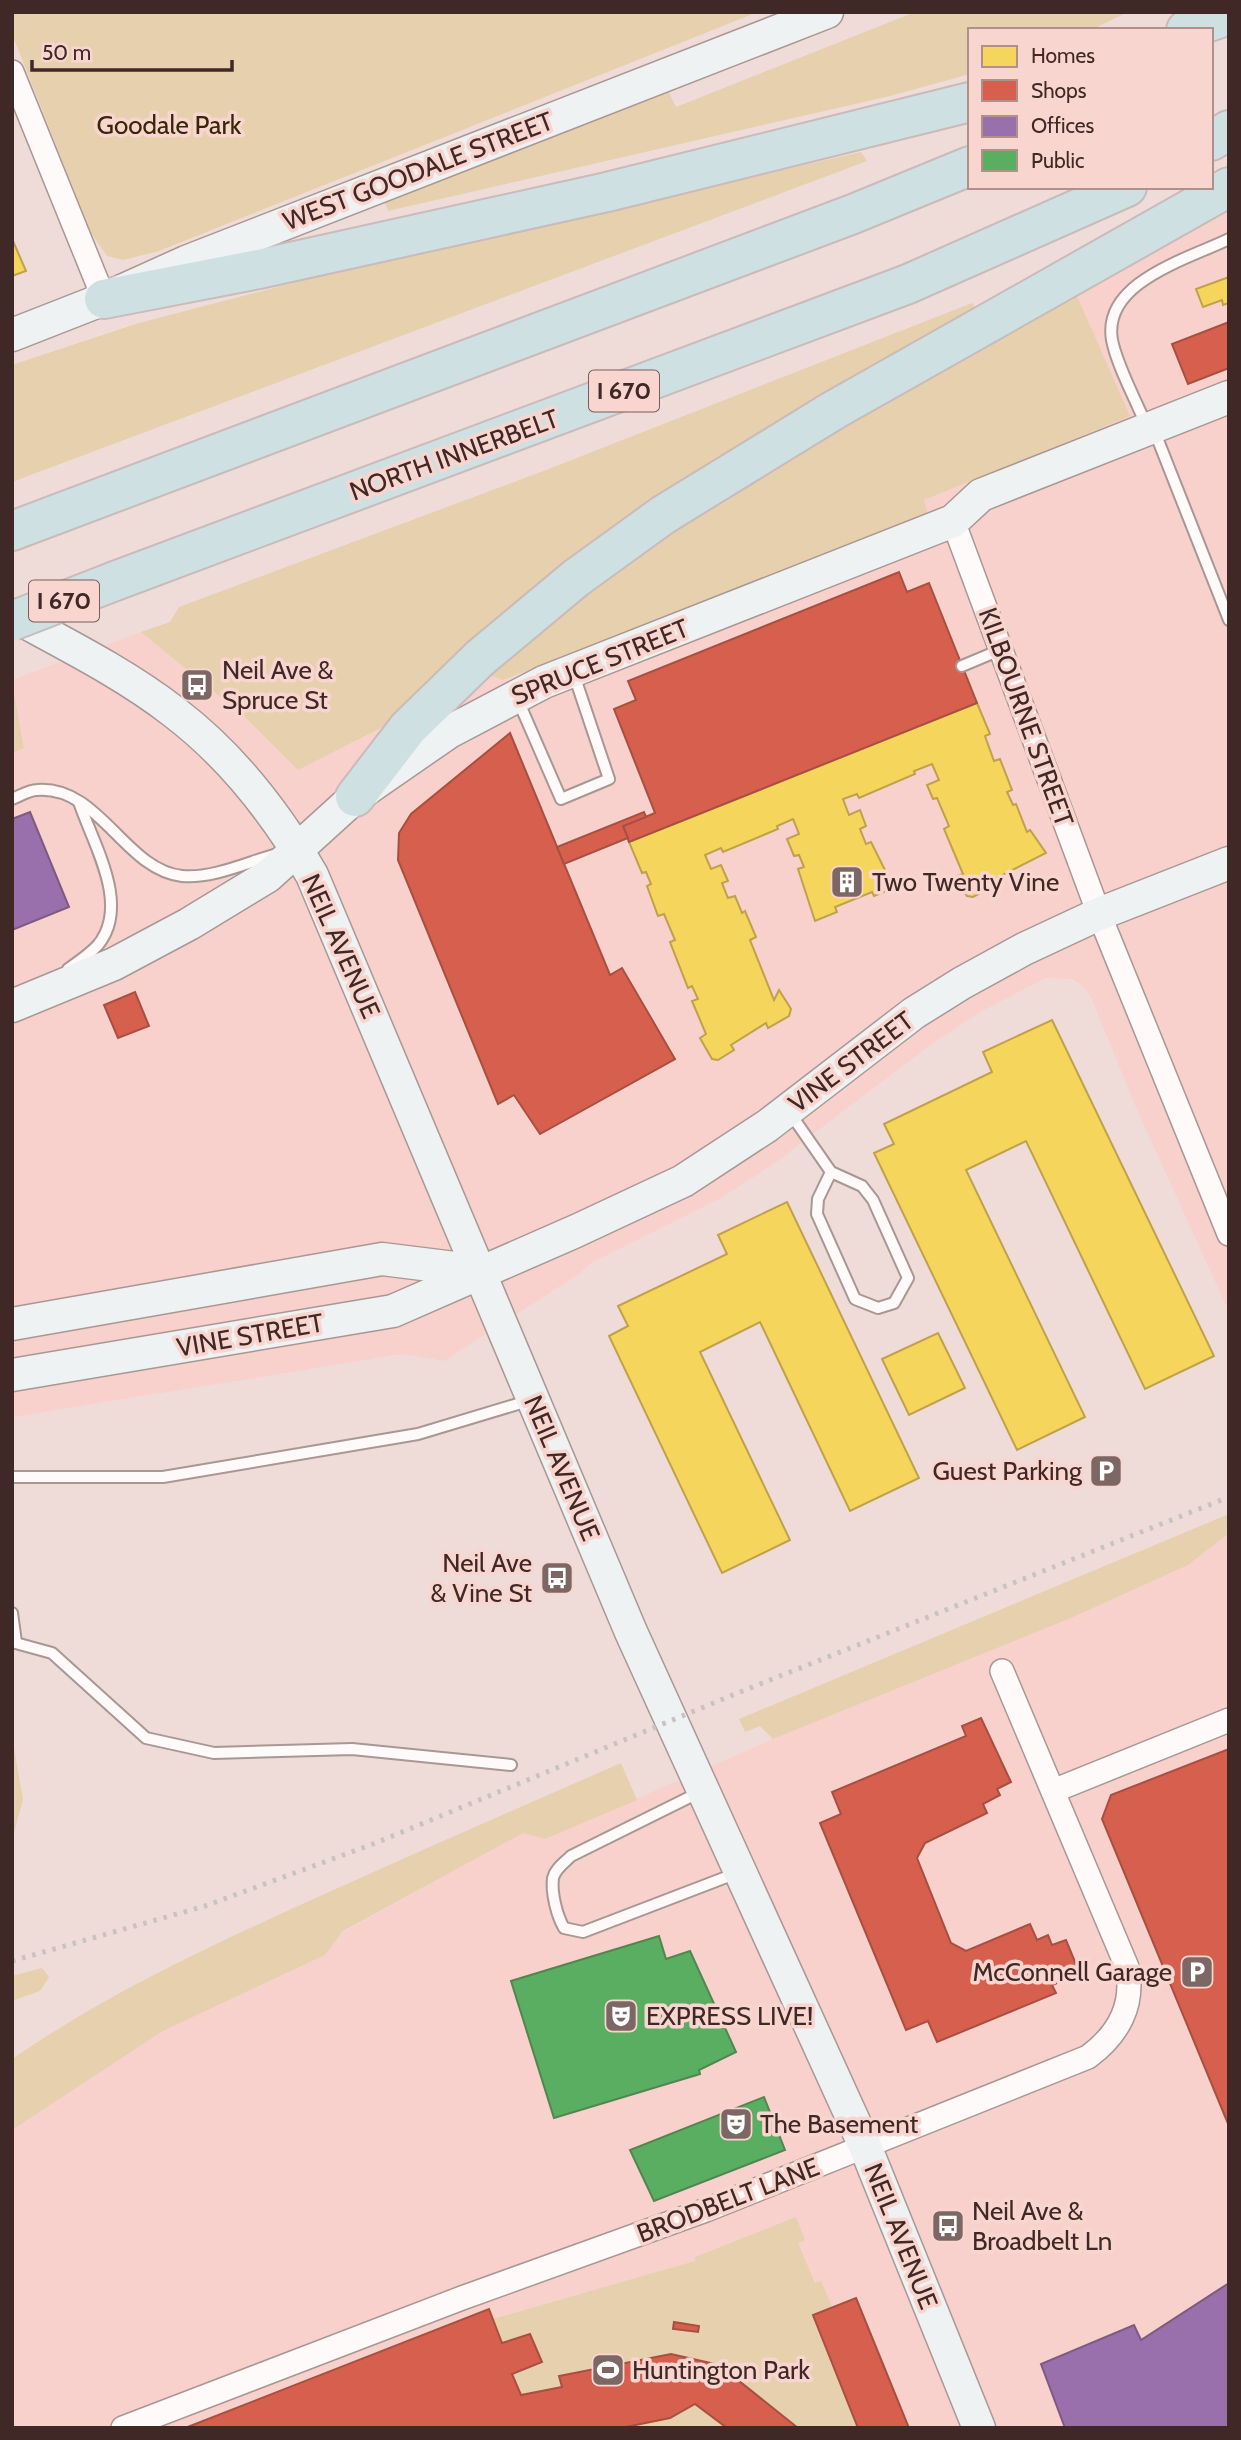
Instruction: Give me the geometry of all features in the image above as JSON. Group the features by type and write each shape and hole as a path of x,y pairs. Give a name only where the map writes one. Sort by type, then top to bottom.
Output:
{"highway":[{"path":"1192,28 1229,15"},
{"path":"1213,35 1229,24"},
{"path":"104,299 260,269 607,192 968,102"},
{"path":"1213,140 1229,130"},
{"path":"13,531 853,214 968,167"},
{"path":"355,797 408,728 480,658 576,578 663,515 835,411 1229,187"},
{"name":"NORTH INNERBELT","path":"12,621 908,284 1122,189"}],"street":[{"name":"WEST GOODALE STREET","path":"12,335 104,299 186,262 827,12"},
{"path":"12,72 104,299"},
{"name":"SPRUCE STREET","path":"24,1001 114,964 189,924 268,876 355,797 449,732 516,695 953,521 981,495 1229,397"},
{"name":"KILBOURNE STREET","path":"953,521 1099,914 1229,1234"},
{"name":"NEIL AVENUE","path":"12,615 93,660 173,710 201,734 257,793 296,848 327,909 702,1791 865,2146 979,2428"},
{"name":"VINE STREET","path":"12,1375 393,1311 660,1193 716,1160 788,1110 933,1001 1024,948 1099,914 1229,863"},
{"name":"VINE STREET","path":"12,1324 382,1259 480,1271"},
{"name":"BRODBELT LANE","path":"123,2428 462,2298 706,2210 1088,2057 1102,2047 1122,2020 1129,1986 1127,1967 1002,1671"},
{"path":"1053,1791 1229,1720"}],"lane":[{"path":"1229,239 1135,284 1119,300 1111,321 1112,341 1229,620"},
{"path":"962,666 1000,650"},
{"path":"516,695 561,799 609,779 572,671"},
{"path":"12,799 36,790 57,792 78,800 153,865 182,876 212,873 296,848"},
{"path":"24,1001 97,946 111,923 111,891 78,800"},
{"path":"788,1110 831,1172 862,1186 873,1200 908,1278 894,1303 878,1308 855,1299 817,1214 818,1199 831,1172"},
{"path":"12,1477 163,1477 418,1434 534,1399"},
{"path":"12,1613 14,1642 52,1653 146,1738 215,1753 352,1749 511,1765"},
{"path":"702,1791 571,1856 557,1869 553,1879 558,1918 564,1928 583,1932 739,1872"}],"shaded area":[{"path":"1229,209 1229,1312 1137,1110 1090,995 1072,979 1046,978 980,1012 932,1044 775,1163 721,1198 591,1263 579,1274 444,1361 403,1354 12,1417 12,753 24,748 12,680 141,632 248,720 298,770 489,675 503,680 927,515 924,500 1129,416 1077,296"},
{"path":"1229,1533 1229,2428 12,2428 12,2130 163,2031 325,1955 343,1932 524,1832 545,1839 773,1739 1071,1618 1188,1565"}],"green space":[{"name":"Goodale Park","path":"12,12 758,12 159,251 123,260 107,256 91,233 12,34"},
{"path":"915,12 1128,12 1095,28 968,28 968,75 890,96 388,211 384,201 666,86 676,107"},
{"path":"861,152 867,161 12,482 12,365 139,323 320,276"},
{"path":"1077,296 1130,416 924,500 928,515 503,680 489,675 574,603 694,518 820,440"},
{"path":"972,303 976,310 582,555 452,657 389,724 298,770 248,720 141,632 170,622 179,607 546,470"},
{"path":"12,682 24,748 12,753"},
{"path":"1229,1514 1229,1533 1188,1565 1071,1618 773,1739 760,1726 745,1732 739,1719"},
{"path":"12,1737 23,1799 12,1840"},
{"path":"621,1763 637,1800 545,1839 523,1833 343,1931 325,1955 163,2031 12,2130 12,2059 86,2012 241,1932"},
{"path":"42,1968 49,1977 40,1991 12,2001 12,1976"},
{"name":"Huntington Park","path":"796,2217 805,2240 798,2243 815,2283 821,2281 832,2307 856,2298 909,2428 185,2428 489,2309 493,2319 695,2261 695,2257"}],"building: Homes":[{"path":"12,242 26,271 12,276"},
{"path":"1229,277 1229,303 1223,305 1222,300 1203,307 1196,289"},
{"name":"Two Twenty Vine","path":"977,703 990,734 985,736 994,761 1000,759 1012,790 1007,792 1013,805 1016,804 1027,832 1030,830 1046,853 985,884 988,889 973,897 967,896 955,877 963,874 944,829 949,826 937,798 933,799 927,785 939,780 932,764 859,798 857,794 843,799 849,815 860,810 866,826 860,829 866,844 871,842 894,888 874,896 872,892 835,907 837,912 815,921 798,869 804,867 799,855 794,856 787,839 799,834 793,819 777,826 778,829 723,852 721,848 705,855 711,869 721,865 728,881 722,883 728,898 735,896 742,913 745,911 756,937 750,940 774,1000 779,990 791,1009 789,1016 768,1028 766,1023 731,1045 734,1050 718,1060 712,1059 700,1038 706,1034 692,1001 698,999 692,986 688,988 670,942 675,940 664,914 658,916 647,886 651,884 646,872 642,873 629,842"},
{"path":"1052,1020 1214,1356 1145,1389 1026,1141 966,1170 1085,1417 1017,1450 874,1153 894,1144 884,1124 992,1072 983,1052"},
{"path":"787,1202 919,1478 850,1511 760,1322 700,1352 790,1540 722,1573 609,1336 628,1326 618,1306 727,1254 718,1235"},
{"path":"938,1333 965,1388 909,1415 882,1359"}],"building: Shops":[{"path":"1229,322 1229,368 1188,384 1172,344"},
{"path":"899,572 907,592 929,583 977,703 629,842 623,826 655,813 614,709 636,700 628,681"},
{"path":"510,733 610,975 622,968 675,1059 540,1134 514,1095 498,1104 398,860 399,833 411,814"},
{"path":"644,812 646,817 623,826 628,838 564,864 557,847"},
{"path":"135,992 149,1026 118,1038 104,1005"},
{"path":"981,1718 1011,1782 997,1789 1000,1795 983,1804 987,1813 925,1843 917,1858 951,1943 966,1951 1030,1924 1037,1940 1048,1935 1052,1945 1066,1940 1080,1974 1052,1985 1056,1993 937,2042 928,2021 906,2030 820,1823 841,1814 832,1792 966,1736 962,1726"},
{"name":"McConnell Garage","path":"1229,1749 1229,2126 1102,1819 1111,1795"},
{"path":"856,2298 909,2428 858,2428 813,2315"},
{"path":"489,2309 502,2343 530,2334 542,2362 512,2374 521,2395 562,2387 559,2376 671,2354 719,2365 798,2428 727,2428 695,2404 670,2418 621,2428 185,2428"},
{"path":"674,2322 699,2326 698,2332 673,2329"}],"building: Offices":[{"path":"30,812 69,907 12,930 12,819"},
{"path":"1229,2283 1229,2428 1065,2428 1041,2364 1134,2325 1141,2340"}],"building: Public":[{"name":"EXPRESS LIVE!","path":"659,1936 666,1959 690,1951 736,2052 699,2070 700,2074 554,2118 511,1981"},
{"name":"The Basement","path":"764,2097 785,2150 654,2201 630,2150"}],"railway":[{"path":"12,1961 205,1906 373,1844 740,1692 1229,1497"}],"place":[{"name":"Neil Ave & Spruce St","path":"197,685"},
{"name":"Two Twenty Vine","path":"847,882"},
{"name":"Guest Parking","path":"1106,1471"},
{"name":"Neil Ave & Vine St","path":"557,1578"},
{"name":"McConnell Garage","path":"1197,1972"},
{"name":"EXPRESS LIVE!","path":"621,2016"},
{"name":"The Basement","path":"736,2124"},
{"name":"Neil Ave & Broadbelt Ln","path":"948,2226"},
{"name":"Huntington Park","path":"608,2370"}]}
